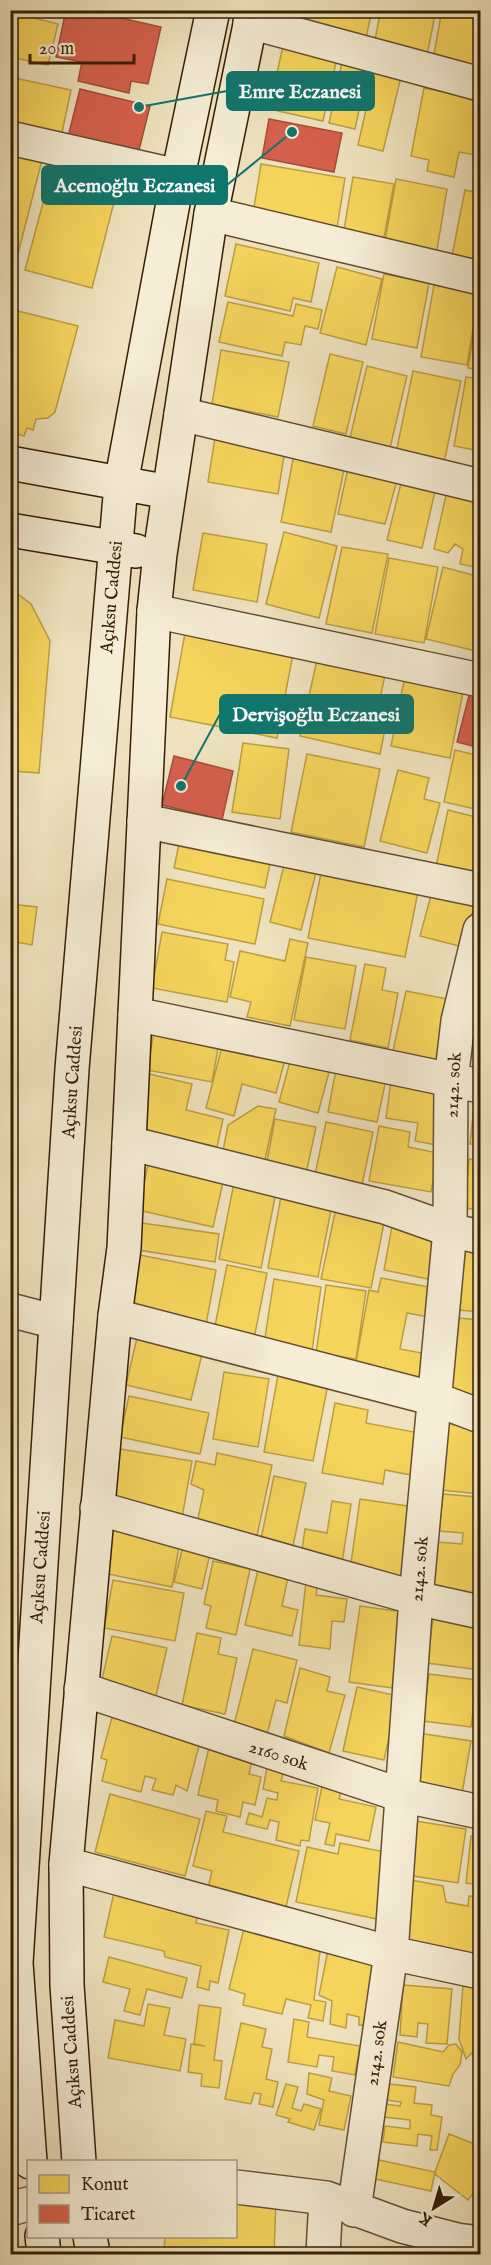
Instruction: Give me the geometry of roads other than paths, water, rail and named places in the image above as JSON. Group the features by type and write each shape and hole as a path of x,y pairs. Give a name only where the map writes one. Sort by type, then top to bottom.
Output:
{"street":[{"name":"Açıksu Caddesi","path":"29,2160 16,1963 73,1057 115,548 121,484 211,11"},
{"name":"Açıksu Caddesi","path":"79,2160 67,1986 66,1864 115,1316 124,1248 154,611 160,554 211,214 252,16"},
{"path":"252,16 480,84"},
{"path":"10,138 178,176"},
{"path":"211,214 480,278"},
{"path":"181,414 480,486"},
{"path":"10,463 169,492"},
{"path":"10,530 160,554"},
{"path":"154,611 480,680"},
{"path":"144,821 480,890"},
{"name":"2142. sok","path":"323,2254 340,2204 390,1953 416,1598 435,1399 465,1234 466,1083 458,1021 480,930"},
{"path":"135,1014 466,1083"},
{"path":"129,1143 385,1207 465,1234"},
{"path":"10,1310 56,1322"},
{"path":"115,1316 435,1399 480,1416"},
{"path":"97,1508 416,1598 480,1612"},
{"name":"2160 sok","path":"81,1689 401,1795 480,1812"},
{"path":"66,1864 390,1953 480,1972"},
{"path":"10,2156 27,2162"},
{"path":"237,2187 340,2204 408,2240 473,2234"},
{"path":"10,2210 27,2204"},
{"path":"42,2238 44,2254"},
{"path":"90,2238 93,2254"}],"place":[{"name":"Emre Eczanesi","path":"139,107"},
{"name":"Acemoğlu Eczanesi","path":"292,132"},
{"name":"Dervişoğlu Eczanesi","path":"181,786"}]}
